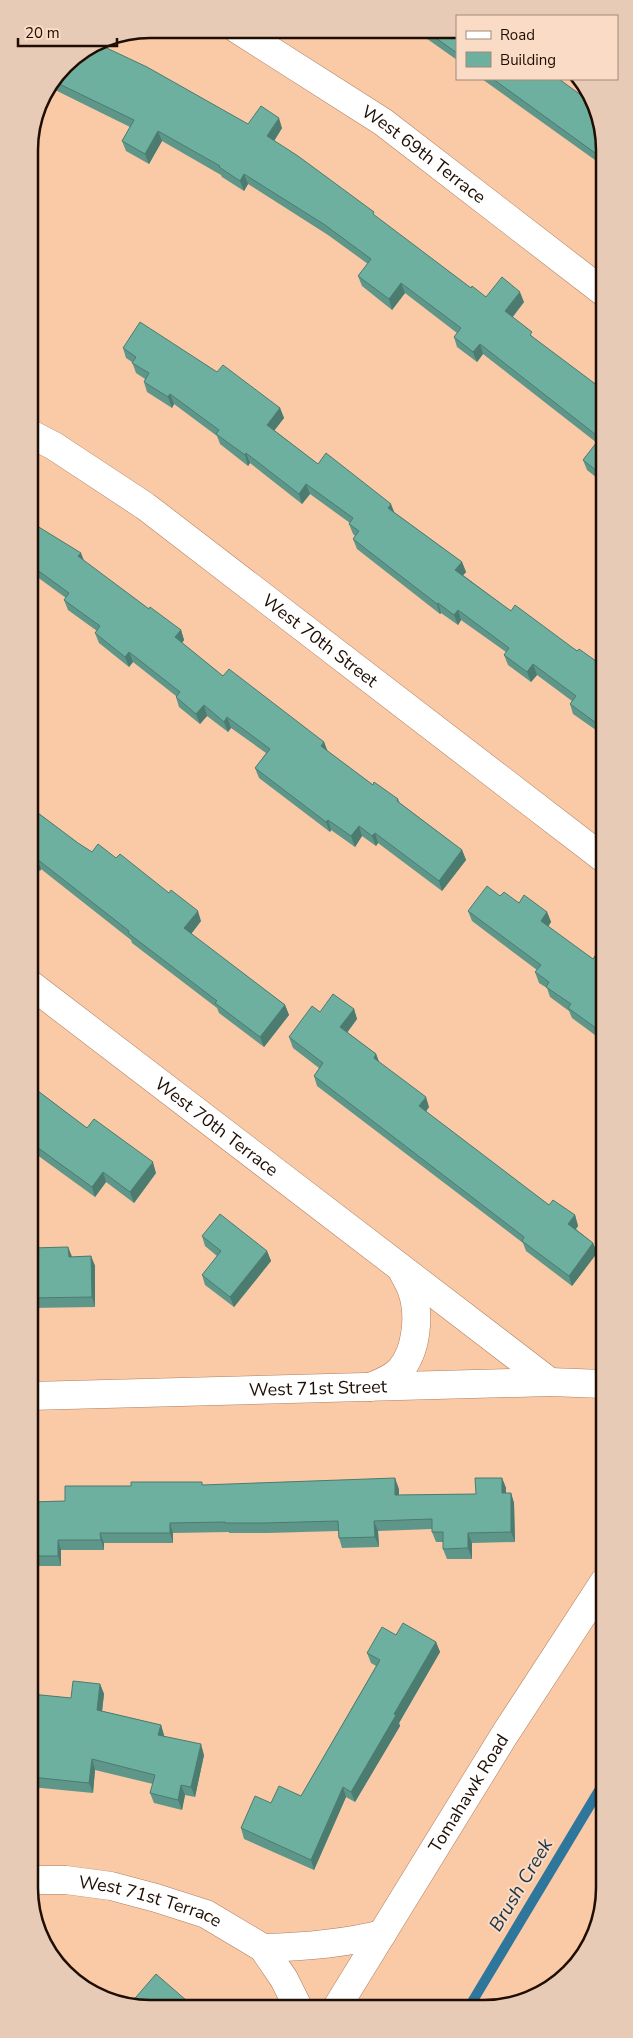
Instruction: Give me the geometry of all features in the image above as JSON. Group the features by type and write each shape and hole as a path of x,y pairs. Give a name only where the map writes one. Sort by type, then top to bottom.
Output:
{"street":[{"name":"West 69th Terrace","path":"251,38 383,122 596,286"},
{"name":"West 70th Street","path":"38,438 54,446 145,506 596,852"},
{"name":"West 70th Terrace","path":"38,990 550,1382"},
{"name":"West 70th Terrace","path":"370,1387 400,1371 410,1352 416,1315 412,1292 402,1270"},
{"name":"West 71st Street","path":"38,1396 550,1382 595,1384"},
{"name":"Tomahawk Road","path":"341,2000 505,1734 595,1596"},
{"name":"West 71st Terrace","path":"38,1880 66,1880 111,1886 206,1914 263,1948 284,1979 294,2000"},
{"path":"263,1948 324,1946 382,1934"}],"building":[{"path":"436,38 456,38 456,52"},
{"path":"104,47 147,67 248,124 261,106 279,118 267,136 298,156 374,212 373,214 471,288 472,286 486,297 502,277 520,292 505,311 532,332 530,335 596,384 596,435 480,344 473,352 454,337 461,328 401,283 389,299 358,276 371,259 325,225 244,174 240,181 220,166 158,131 145,154 122,141 134,120 59,84 70,70 87,56"},
{"path":"494,80 560,80 582,96 584,100 590,113 595,135 596,154"},
{"path":"140,322 217,372 223,365 280,408 267,425 318,464 326,453 391,504 388,508 462,562 455,570 511,611 515,605 577,651 579,649 596,661 596,723 570,704 576,696 533,664 527,672 504,655 509,648 458,610 454,615 437,604 353,539 359,531 349,524 353,518 306,484 299,494 246,453 245,455 216,434 219,430 170,394 168,397 144,382 149,373 132,363 136,357 123,348"},
{"path":"596,443 596,470 583,460"},
{"path":"38,527 81,553 78,556 149,609 150,607 181,630 175,637 223,676 229,669 324,742 321,746 373,785 374,782 398,799 397,801 462,850 439,881 375,833 372,836 359,826 351,836 328,820 326,822 255,768 270,749 227,717 224,722 204,705 196,714 176,697 180,692 129,652 125,657 95,633 100,626 64,600 69,593 38,571"},
{"path":"38,813 92,852 98,844 116,858 120,854 169,893 171,890 198,911 184,928 285,1005 260,1037 215,1003 217,1001 128,933 129,931 38,860"},
{"path":"487,886 500,896 504,892 519,903 524,895 547,912 541,921 593,959 596,955 595,1028 568,1008 571,1004 546,987 549,982 535,972 541,965 468,911"},
{"path":"333,994 354,1009 340,1027 376,1054 374,1058 426,1097 419,1106 549,1205 553,1200 575,1215 568,1224 593,1243 569,1276 522,1241 524,1237 314,1076 323,1063 289,1037 312,1006 320,1012"},
{"path":"38,1091 87,1128 94,1119 153,1162 130,1192 103,1172 92,1187 38,1148"},
{"path":"220,1214 267,1251 230,1297 202,1275 221,1251 202,1236"},
{"path":"68,1247 69,1257 91,1256 92,1297 38,1298 38,1248"},
{"path":"395,1478 395,1495 476,1494 475,1478 502,1478 502,1493 511,1493 511,1532 468,1533 468,1548 443,1549 443,1532 432,1532 432,1519 374,1521 375,1537 339,1538 338,1521 170,1523 170,1533 100,1533 101,1540 58,1540 58,1556 38,1556 38,1502 65,1501 65,1486 131,1486 131,1482 202,1482 202,1485"},
{"path":"403,1623 436,1642 351,1792 343,1787 311,1860 241,1828 255,1796 271,1803 279,1786 301,1796 380,1660 367,1653 382,1627 396,1635"},
{"path":"73,1681 100,1684 97,1710 161,1725 158,1735 201,1744 191,1787 181,1785 178,1800 150,1793 155,1775 92,1759 89,1783 38,1778 38,1695 71,1698"},
{"path":"156,1974 186,2000 135,2000"}],"waterway":[{"name":"Brush Creek","path":"473,2000 595,1797"}]}
